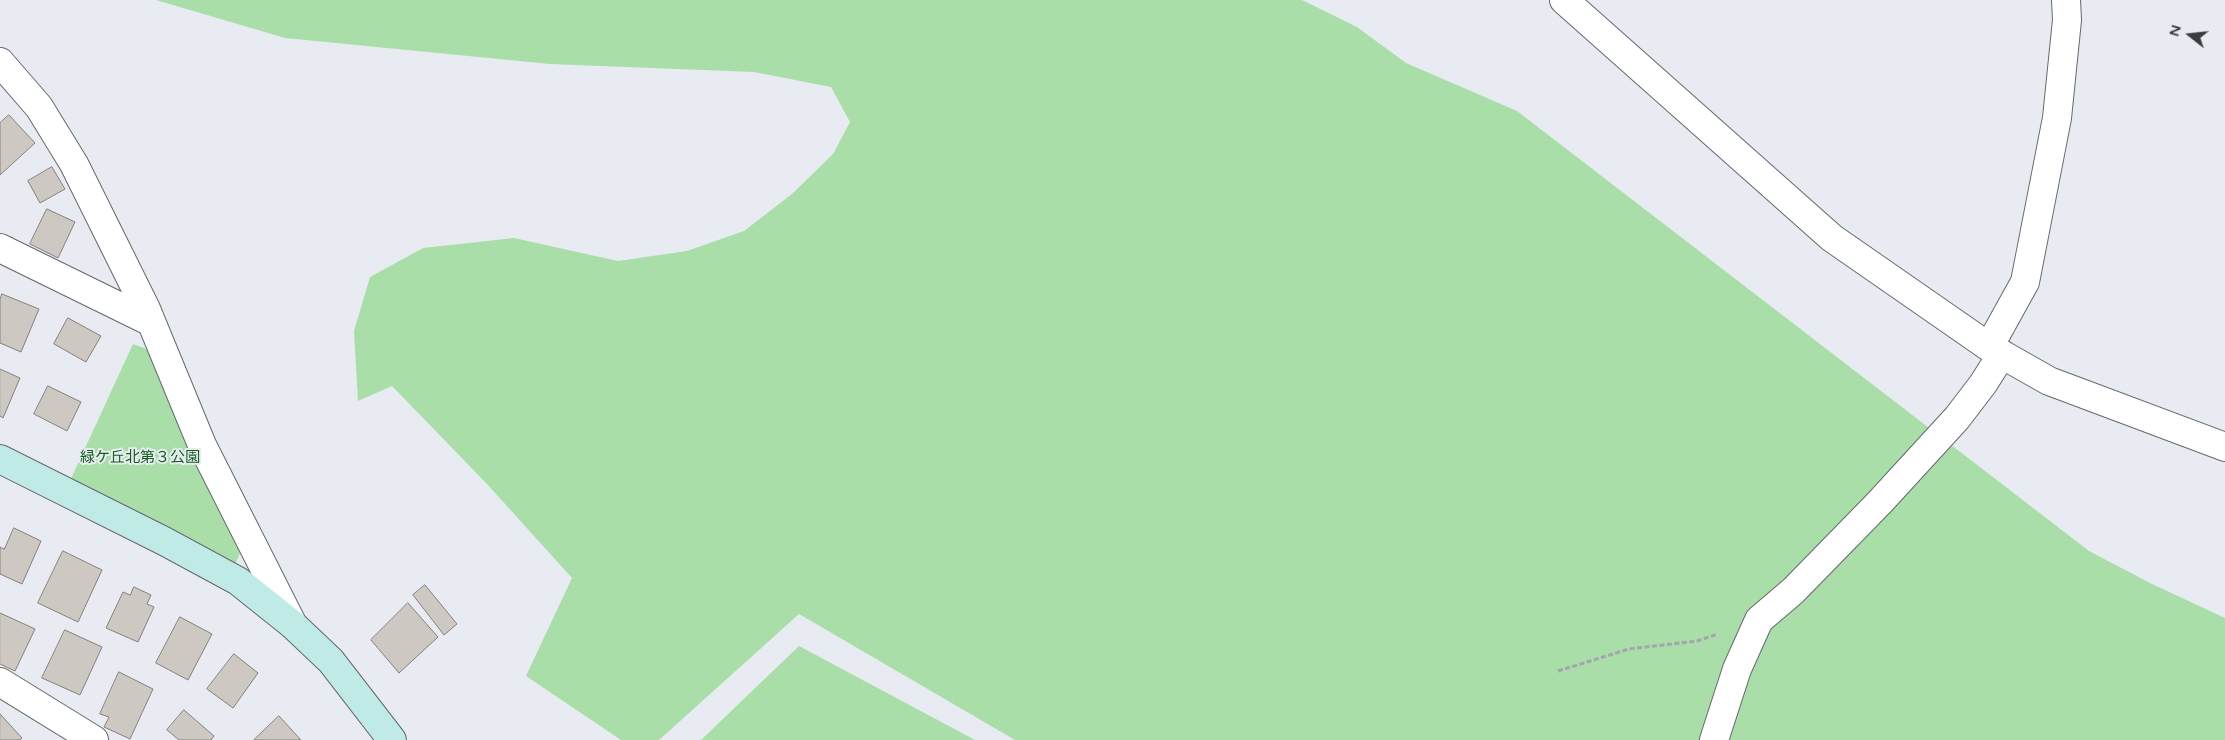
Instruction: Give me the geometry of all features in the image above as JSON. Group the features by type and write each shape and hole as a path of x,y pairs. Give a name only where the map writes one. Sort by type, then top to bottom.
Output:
{"street":[{"path":"1564,0 1832,238 1996,350 2049,381 2225,447"},
{"path":"1714,740 1737,669 1758,620 1799,584 1880,502 1951,425 1983,384 2025,282 2057,118 2067,20 2066,0"},
{"path":"0,62 40,107 74,164 151,322 202,445 293,625"},
{"path":"0,248 151,322"},
{"path":"0,459 164,541 238,581 293,625 331,661 392,740"},
{"path":"0,682 94,740"}],"path":[{"path":"1558,670 1629,648 1697,641 1758,620"}],"green space":[{"path":"156,0 1302,0 1357,27 1406,63 1517,111 2089,551 2152,584 2225,618 2225,740 1015,740 799,614 659,740 621,740 526,676 572,578 487,484 392,386 358,401 354,331 370,277 423,248 514,238 618,261 687,251 744,231 792,194 833,154 850,122 831,87 754,72 550,64 285,38"},
{"name":"緑ケ丘北第３公園","path":"133,344 152,351 245,541 235,565 69,483"},
{"path":"799,646 975,740 701,740"}],"building":[{"path":"9,115 35,143 0,175 0,123"},
{"path":"52,167 65,189 40,203 28,181"},
{"path":"47,209 75,222 58,258 30,244"},
{"path":"2,294 39,309 21,352 0,343 0,300"},
{"path":"68,318 101,336 86,362 54,344"},
{"path":"0,369 20,378 3,418 0,416"},
{"path":"48,386 81,402 67,431 34,414"},
{"path":"14,528 41,541 22,584 0,574 0,547 4,549"},
{"path":"63,551 102,570 78,622 38,603"},
{"path":"425,585 457,624 444,635 413,595"},
{"path":"134,587 151,595 147,604 154,607 138,642 106,628 123,592 130,595"},
{"path":"408,603 438,637 399,673 371,640"},
{"path":"0,613 35,629 15,671 0,664"},
{"path":"180,617 212,634 188,680 156,663"},
{"path":"65,630 102,647 80,695 42,678"},
{"path":"234,654 258,673 233,708 207,689"},
{"path":"119,672 153,689 130,739 104,727 109,717 100,714"},
{"path":"184,710 214,736 211,740 179,740 167,730"},
{"path":"0,714 22,738 20,740 0,740"},
{"path":"279,716 301,740 254,740"}]}
